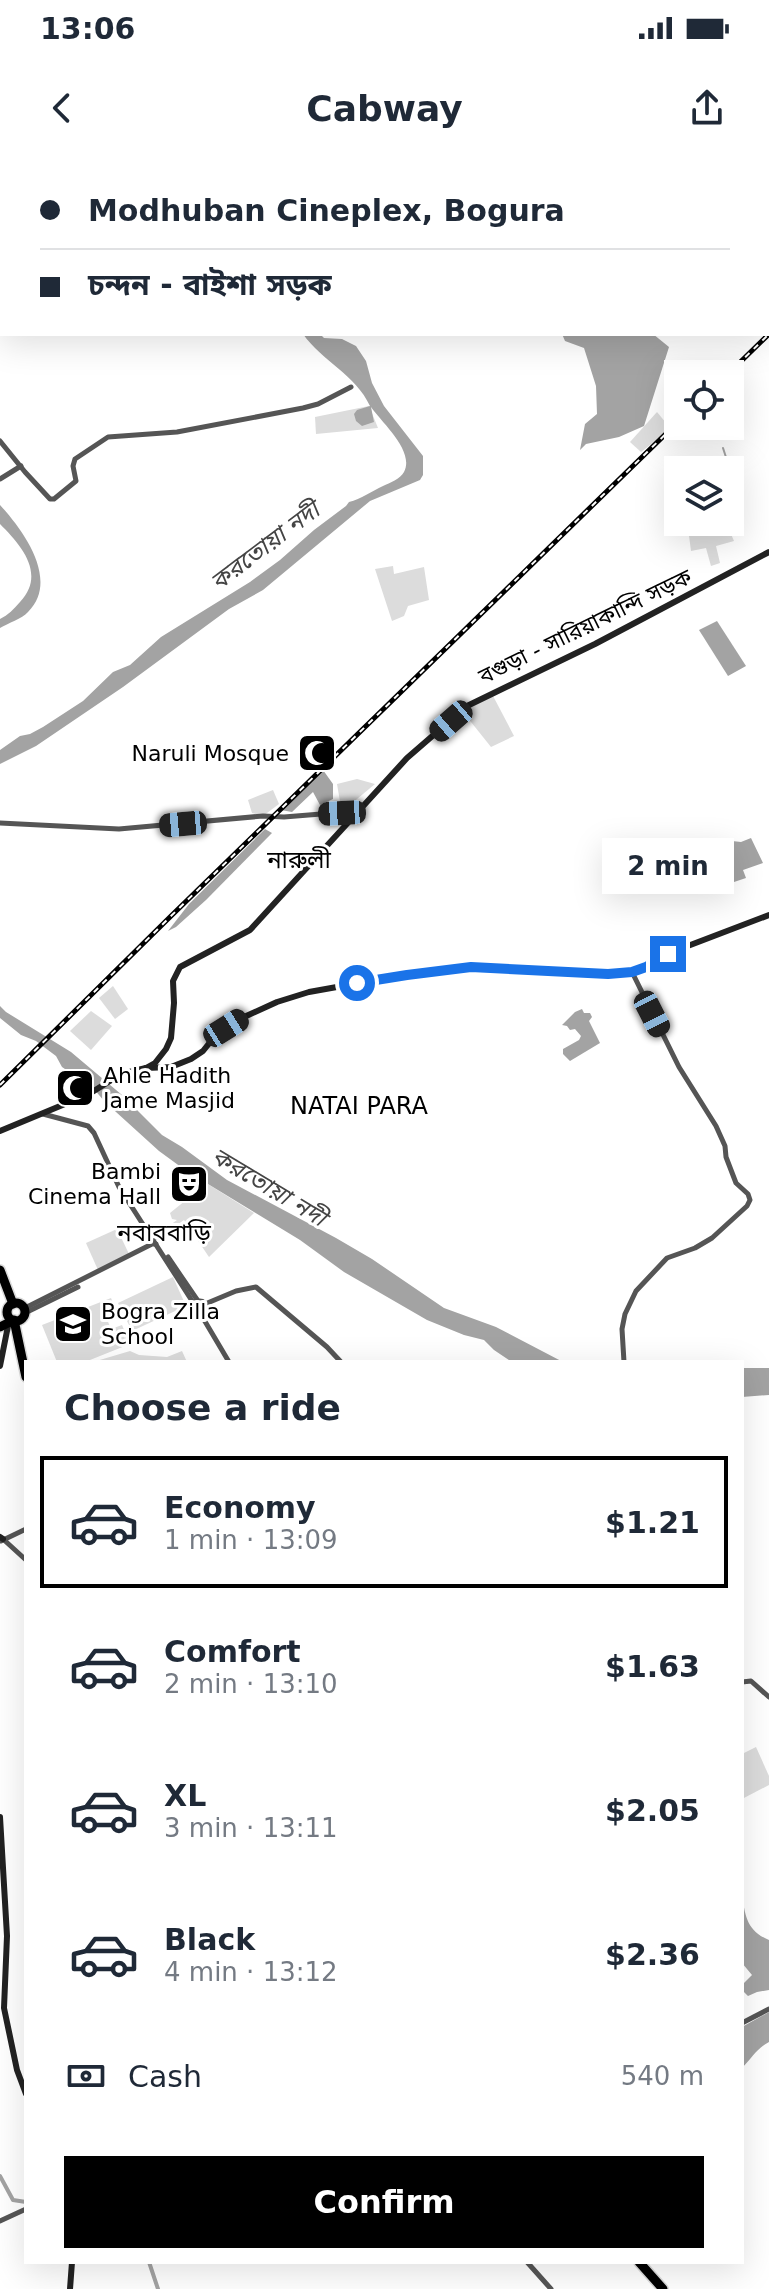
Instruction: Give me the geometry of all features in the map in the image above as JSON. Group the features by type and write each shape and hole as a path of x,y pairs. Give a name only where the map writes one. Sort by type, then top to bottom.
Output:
{"highway":[{"path":"0,1270 24,1368"},
{"path":"0,1287 27,1360"},
{"path":"634,2264 655,2289"},
{"path":"641,2264 663,2289"}],"main road":[{"name":"বগুড়া - সারিয়াকান্দি সড়ক","path":"146,1068 155,1063 171,1038 173,981 180,967 250,930 407,758 471,702 595,644 769,552"},
{"path":"0,1129 89,1094 121,1074 146,1068 171,1067 191,1059 226,1028 244,1017 309,992 471,967 608,974 632,972 672,952 769,915"},
{"path":"0,1366 12,1317"},
{"path":"6,1340 12,1337 18,1341"},
{"path":"0,1817 7,1936 2,1993 10,2041 24,2087"},
{"path":"70,2289 72,2264"}],"street":[{"path":"0,441 40,489 54,499 76,481 75,459 108,437 177,432 303,408 351,387"},
{"path":"0,479 21,466"},
{"path":"0,823 119,829 358,811"},
{"path":"624,1360 622,1329 636,1291 667,1258 712,1238 750,1200 736,1183 716,1126 679,1067 632,972"},
{"path":"42,1114 88,1126 94,1133 119,1187 156,1246 166,1254 206,1309 200,1313"},
{"path":"12,1317 156,1246"},
{"path":"228,1360 200,1313 194,1310 199,1303 256,1287 339,1360"},
{"path":"24,1530 1,1539 24,1558"},
{"path":"744,1682 751,1681 769,1697"},
{"path":"744,2022 769,2009"},
{"path":"0,2221 23,2211"},
{"path":"529,2264 551,2289"}],"shaded area":[{"path":"305,336 342,339 356,346 366,361 372,383 384,406 423,456 420,480 370,501 263,590 229,609 36,746 0,764 0,750 83,701 113,672 130,665 161,637 250,582 349,502 395,480 404,472 405,455 396,438 371,407 374,422 362,426 356,421 354,414 357,410 370,406 364,395"},
{"path":"563,336 655,336 669,347 644,426 619,437 586,444 580,450 585,424 597,414 596,386 584,348 565,341"},
{"path":"369,406 378,428 316,434 315,417"},
{"path":"657,412 664,420 664,434 641,452 630,442"},
{"path":"0,505 19,528 35,556 40,585 37,599 28,612 0,628 0,619 11,612 28,592 31,571 23,551 0,524"},
{"path":"689,536 732,536 734,541 716,546 720,563 711,566 706,548 691,551"},
{"path":"393,566 394,574 424,567 429,600 408,606 404,616 392,621 375,569"},
{"path":"717,621 746,666 728,676 699,630"},
{"path":"492,694 514,736 491,747 463,712"},
{"path":"323,770 333,784 333,799 320,805 313,792 292,812 281,810"},
{"path":"357,779 375,784 345,809 341,807 337,784"},
{"path":"273,790 279,804 263,816 252,813 248,800"},
{"path":"265,829 272,833 206,900 168,931 189,904"},
{"path":"751,838 763,863 743,870 746,878 731,883 722,864 715,865 711,850 732,841"},
{"path":"113,986 128,1009 115,1019 99,998"},
{"path":"0,1006 71,1052 122,1095 162,1135 227,1180 372,1259 444,1308 496,1327 559,1360 509,1360 484,1340 427,1320 344,1272 300,1240 159,1151 93,1088 62,1067 56,1056 0,1018"},
{"path":"582,1009 584,1013 590,1013 592,1017 589,1021 600,1043 570,1061 563,1054 563,1049 581,1036 575,1029 570,1030 562,1025"},
{"path":"91,1011 112,1026 91,1050 70,1031"},
{"path":"203,1181 254,1213 209,1257 184,1220 154,1242 152,1238 177,1220 172,1219 170,1213 191,1196 189,1192"},
{"path":"117,1229 130,1256 98,1270 86,1243"},
{"path":"173,1277 186,1306 132,1331 118,1303"},
{"path":"111,1298 115,1308 104,1312 111,1329 122,1325 130,1344 90,1360 56,1360 42,1325"},
{"path":"130,1351 139,1355 167,1357 182,1351 186,1360 100,1360"},
{"path":"744,1368 769,1368 769,1395 744,1397"},
{"path":"756,1747 769,1776 769,1785 744,1798 744,1753"},
{"path":"744,1909 748,1922 756,1932 769,1940 769,1990 748,1996 744,1992 744,1983 752,1975 744,1965"},
{"path":"769,2012 769,2042 744,2066 744,2026"}],"waterway":[{"path":"723,448 726,456"},
{"path":"0,2176 13,2200 24,2202"},
{"path":"150,2264 158,2289"}],"railway":[{"path":"742,360 767,336"},
{"path":"0,1085 664,436"}],"place":[{"name":"Naruli Mosque","path":"317,753"},
{"name":"Ahle Hadith Jame Masjid","path":"75,1088"},
{"name":"Bambi Cinema Hall","path":"189,1184"},
{"name":"Bogra Zilla School","path":"73,1324"}],"district":[{"name":"নারুলী","path":"299,860"},
{"name":"NATAI PARA","path":"359,1106"},
{"name":"নবাববাড়ি","path":"164,1233"}],"route":[{"path":"357,983 471,967 608,974 632,972 668,954"}],"water label":[{"name":"করতোয়া নদী","path":"265,546"},
{"name":"করতোয়া নদী","path":"269,1187"}]}
